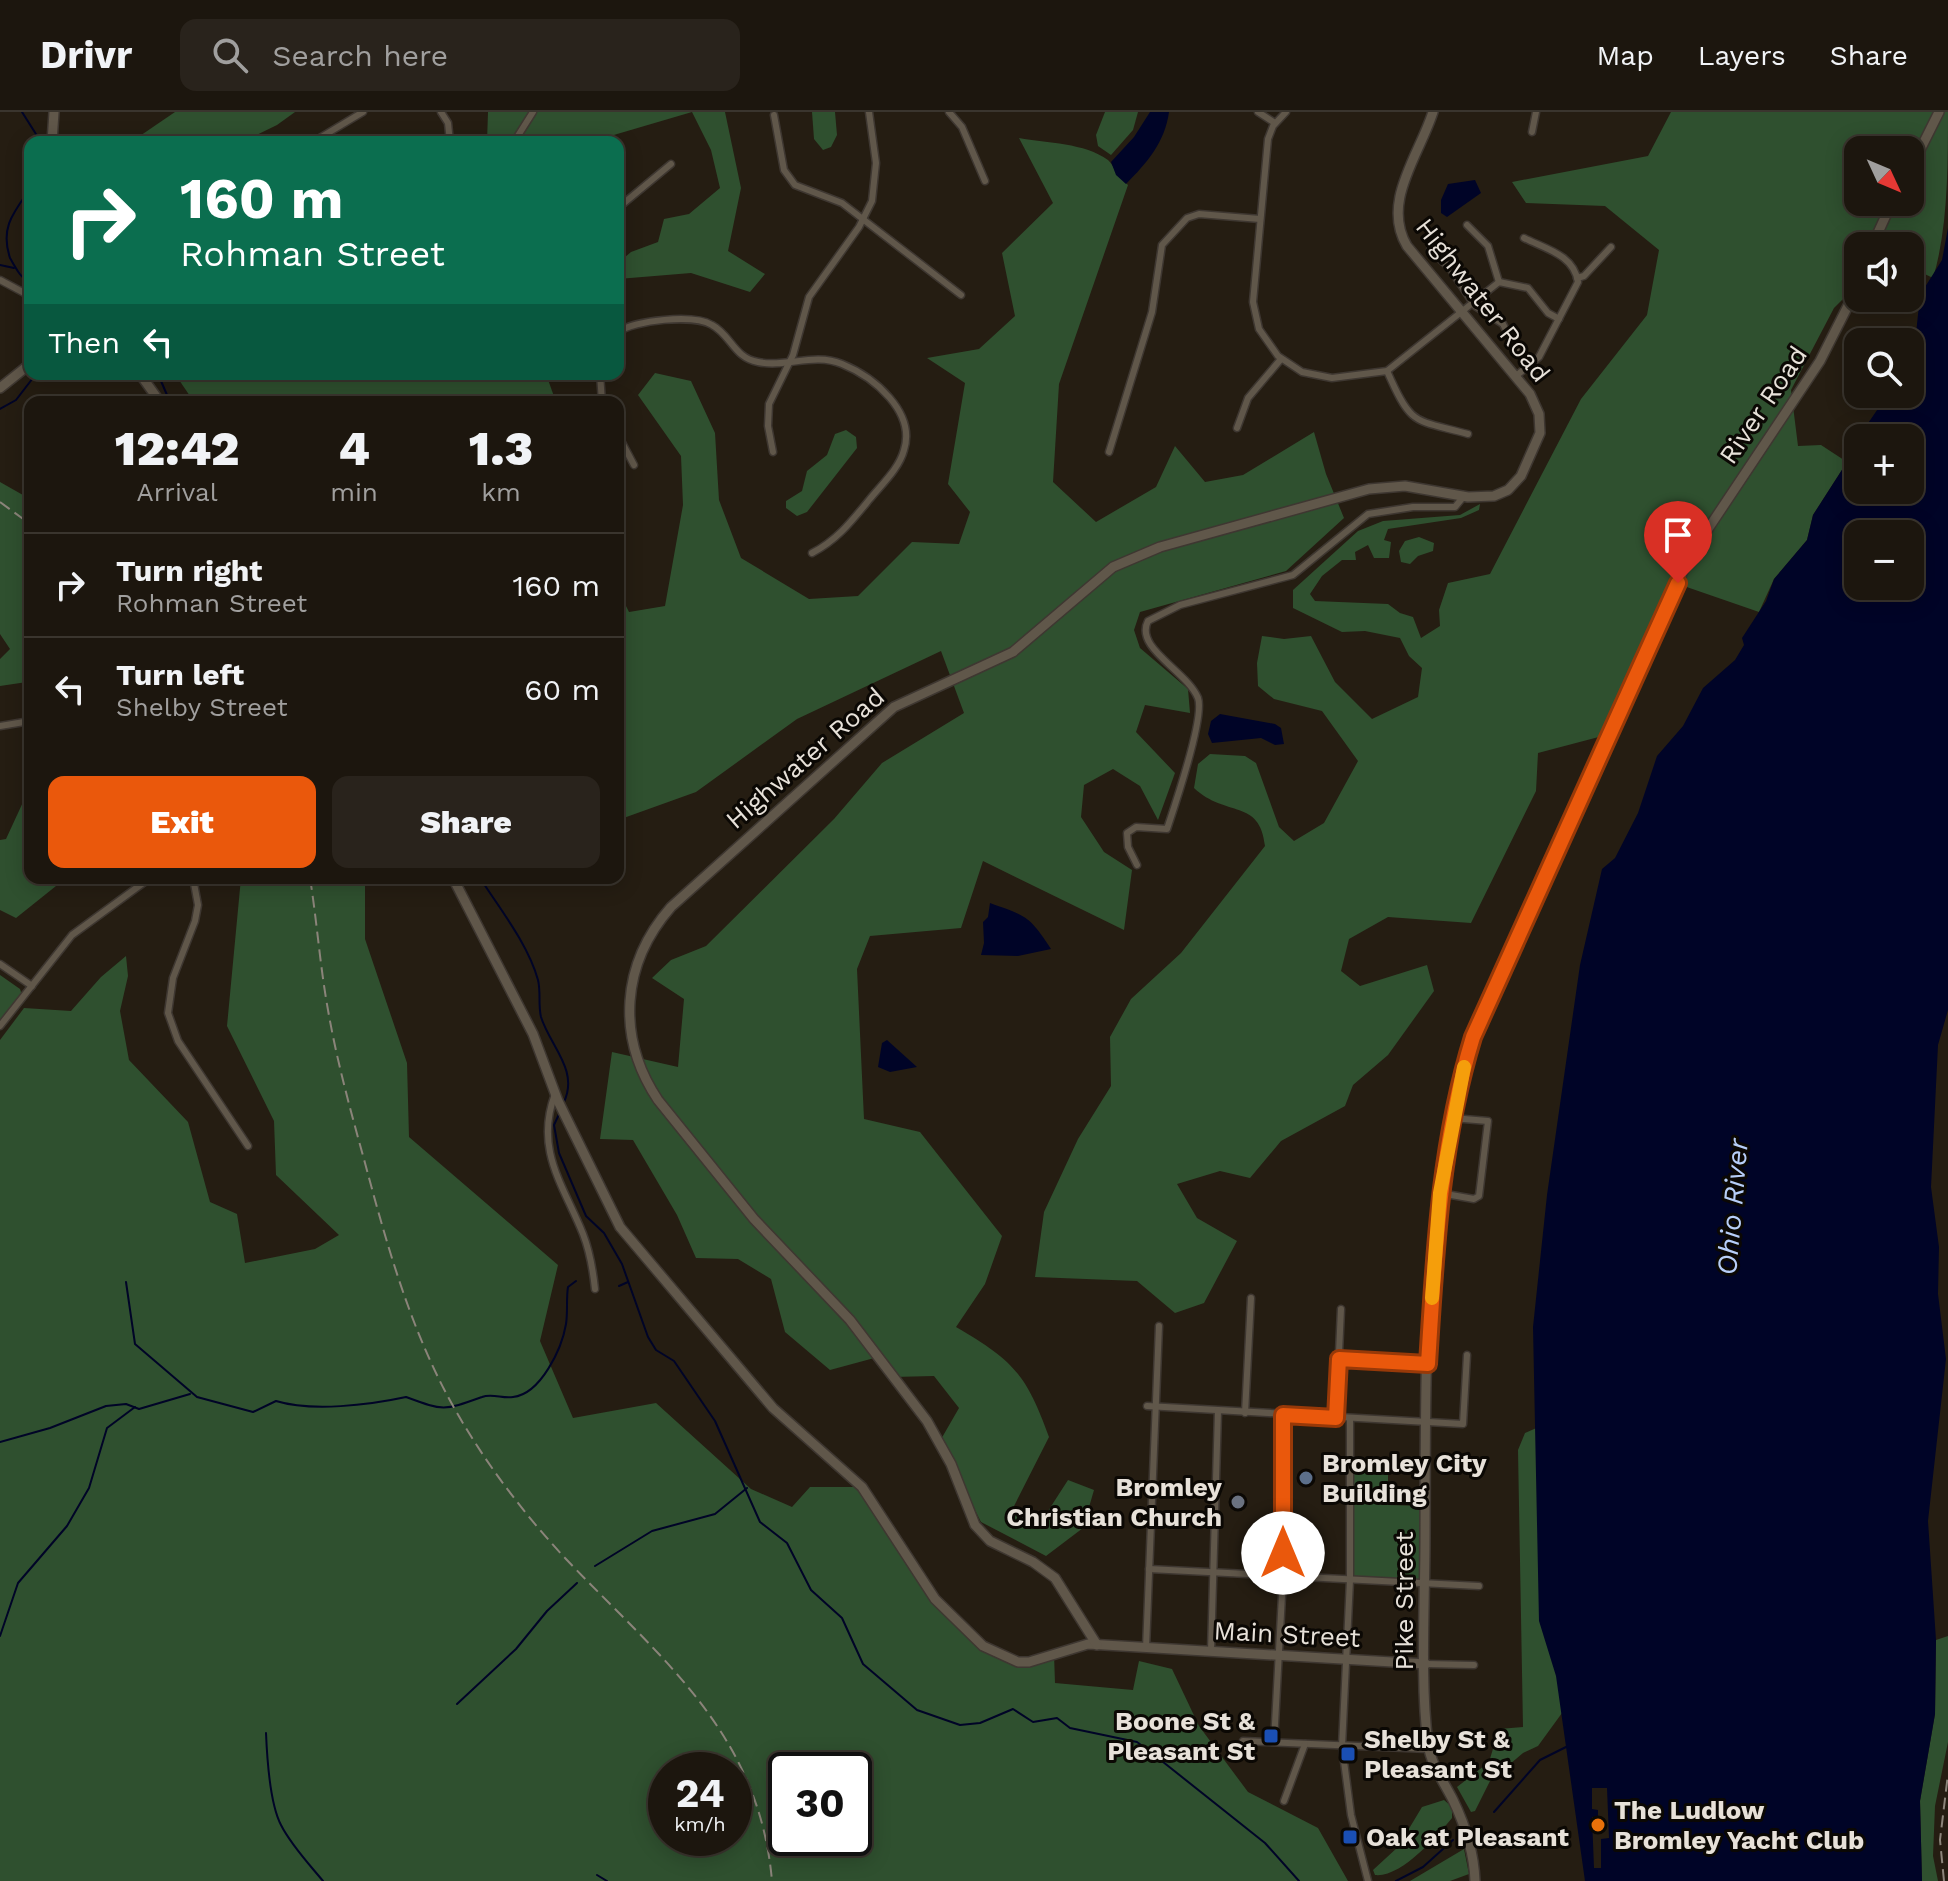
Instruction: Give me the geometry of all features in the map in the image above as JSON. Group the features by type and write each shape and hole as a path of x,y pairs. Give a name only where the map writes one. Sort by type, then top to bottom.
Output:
{"street":[{"path":"52,136 54,112"},
{"path":"323,136 363,112"},
{"path":"441,112 448,123 449,136"},
{"path":"518,136 533,112"},
{"path":"773,452 768,426 769,404 790,361 809,297 864,219 872,201 876,163 869,112"},
{"path":"949,112 962,127 985,181"},
{"path":"1258,112 1275,123"},
{"path":"1286,112 1275,123 1268,139 1254,311 1265,340 1281,359 1316,377 1387,371 1499,282 1528,288 1548,313 1559,319"},
{"name":"Highwater Road","path":"1097,1645 1055,1578 1033,1562 990,1541 975,1525 951,1464 927,1421 843,1312 754,1219 658,1100 640,1069 630,1032 628,1001 636,963 655,926 671,907 886,713 909,698 1013,652 1113,567 1160,547 1369,489 1418,487 1486,498 1508,490 1521,476 1536,449 1540,433 1539,414 1516,376 1407,246 1396,223 1396,209 1433,112"},
{"path":"1532,132 1536,112"},
{"path":"1924,142 1939,112"},
{"path":"774,115 788,178 802,189 832,197 961,295"},
{"path":"624,203 671,164"},
{"path":"1109,452 1154,301 1162,245 1187,218 1199,214 1260,219"},
{"path":"1467,225 1488,246 1499,282"},
{"path":"1516,376 1539,357 1575,290 1577,278 1567,259 1524,238"},
{"path":"1577,278 1584,276 1611,247"},
{"path":"1430,250 1450,268 1471,302 1503,324 1515,349 1529,365"},
{"path":"0,280 24,293"},
{"name":"River Road","path":"1452,1118 1461,1076 1484,1010 1690,556 1820,361 1845,312"},
{"path":"624,329 637,323 703,321 720,330 736,352 749,360 760,363 832,360 855,371 892,400 903,419 906,435 901,459 835,540 812,553"},
{"path":"1237,428 1248,398 1281,359"},
{"path":"0,388 24,369"},
{"path":"1387,371 1405,409 1414,418 1430,426 1468,434"},
{"path":"624,446 634,465"},
{"path":"1137,865 1128,847 1127,833 1136,827 1167,829 1198,729 1200,707 1183,675 1146,642 1144,631 1148,621 1180,605 1293,575 1368,514 1401,508 1455,507 1464,496"},
{"path":"0,726 24,722"},
{"path":"0,1026 72,935 142,884"},
{"path":"195,884 196,913 173,978 168,1013 178,1041 248,1146"},
{"name":"Main Street","path":"456,884 533,1034 565,1115 620,1227 773,1408 862,1487 935,1599 983,1646 1018,1662 1029,1662 1080,1645 1097,1645 1474,1665"},
{"path":"0,964 32,986"},
{"path":"557,1097 548,1126 555,1174 585,1238 595,1289"},
{"path":"1440,1193 1474,1199 1479,1196 1488,1121 1452,1118"},
{"name":"Pike Street","path":"1429,1749 1425,1584 1428,1364 1440,1193 1452,1118"},
{"path":"1245,1413 1251,1298"},
{"path":"1336,1418 1341,1309"},
{"path":"1146,1648 1151,1407 1159,1326"},
{"path":"1151,1407 1463,1424 1467,1355"},
{"path":"1339,1359 1428,1364"},
{"path":"1211,1651 1216,1573 1218,1411"},
{"path":"1274,1742 1283,1577 1283,1415"},
{"path":"1350,1419 1350,1580 1342,1746 1351,1815 1368,1881"},
{"path":"1149,1569 1479,1586"},
{"path":"1243,1741 1429,1749 1467,1836 1475,1881"},
{"path":"1284,1801 1305,1744"}],"green space":[{"path":"175,112 295,112 254,136 140,136"},
{"path":"488,112 692,112 610,136 487,136"},
{"path":"692,112 725,112 741,188 728,251 765,274 750,292 691,273 624,279 624,258 658,242 664,219 689,214 720,188 711,150"},
{"path":"812,112 835,112 837,135 831,147 823,150 814,139"},
{"path":"1105,112 1138,112 1133,130 1111,155 1098,146 1096,135"},
{"path":"1671,112 1948,112 1944,218 1933,278 1924,274 1924,232 1844,232 1844,298 1834,308 1791,390 1798,446 1821,445 1844,460 1844,467 1813,515 1807,540 1774,579 1759,612 1678,584 1610,734 1538,753 1536,791 1471,923 1388,917 1349,939 1341,971 1360,986 1427,965 1434,991 1388,1055 1353,1085 1345,1106 1281,1141 1250,1178 1220,1171 1177,1184 1197,1218 1237,1241 1204,1303 1175,1313 1137,1281 1035,1277 1044,1212 1078,1139 1111,1086 1110,1037 1131,999 1181,953 1265,846 1262,831 1249,814 1218,803 1194,788 1198,764 1210,754 1245,756 1256,763 1279,827 1294,841 1324,823 1358,761 1322,711 1274,699 1258,686 1257,663 1262,636 1284,639 1311,636 1335,682 1372,719 1418,697 1422,668 1409,656 1400,638 1365,631 1342,632 1293,608 1293,590 1358,531 1383,521 1460,515 1480,504 1479,510 1461,518 1388,529 1384,540 1391,542 1389,558 1374,558 1368,545 1355,552 1356,560 1342,560 1322,576 1310,594 1315,601 1388,604 1400,613 1413,617 1421,638 1440,626 1439,610 1448,583 1490,574 1581,399 1647,315 1659,250 1605,206 1526,203 1512,182 1648,156"},
{"path":"1019,138 1077,147 1099,154 1108,160 1128,185 1059,384 1053,482 1096,522 1156,487 1175,446 1205,482 1243,475 1314,432 1326,474 1344,518 1286,571 1140,612 1134,630 1140,648 1188,689 1190,713 1145,705 1136,732 1175,773 1158,820 1140,786 1113,769 1084,785 1081,817 1104,852 1132,870 1124,930 983,861 961,928 870,936 857,969 864,1119 920,1132 1002,1236 985,1284 956,1327 992,1350 1016,1371 1033,1398 1049,1437 1012,1510 1039,1525 1068,1480 1094,1490 1083,1528 1046,1556 981,1522 940,1441 959,1408 934,1376 893,1377 878,1357 830,1370 785,1332 771,1279 738,1259 696,1258 677,1215 633,1140 600,1139 612,1052 678,1067 684,999 652,978 671,960 706,946 834,819 882,763 964,713 941,651 797,719 696,792 624,818 624,602 629,612 665,606 683,505 681,456 638,395 655,373 691,381 715,433 719,500 741,558 809,599 858,596 912,542 959,544 970,512 948,484 965,383 927,358 979,349 1015,316 1002,253 1053,203"},
{"path":"179,380 548,380 554,396 190,396"},
{"path":"846,430 856,437 857,448 807,512 797,516 786,508 786,501 802,491 807,471 827,455 835,434"},
{"path":"0,482 24,496 24,682 0,686 0,659 10,649 0,634"},
{"path":"1419,537 1434,543 1433,551 1418,556 1410,564 1401,562 1399,551 1405,541"},
{"path":"24,800 24,884 58,884 16,918 0,910 0,840 6,839"},
{"path":"240,884 365,884 365,939 407,1063 409,1137 558,1265 540,1341 573,1418 656,1403 751,1489 792,1507 810,1487 862,1487 935,1599 983,1646 1029,1662 1054,1654 1055,1683 1133,1690 1139,1661 1172,1669 1199,1726 1248,1792 1318,1828 1348,1881 0,1881 0,1040 24,1008 71,1011 101,977 126,956 128,976 120,1011 129,1060 188,1122 210,1202 237,1214 245,1263 315,1249 339,1235 276,1175 274,1121 227,1026"},
{"path":"0,975 20,989 23,998 0,1026"},
{"path":"1541,1426 1562,1713 1538,1746 1523,1753 1490,1781 1475,1811 1471,1812 1457,1787 1489,1762 1499,1729 1523,1727 1518,1450 1525,1433"},
{"path":"1350,1462 1388,1464 1388,1505 1426,1506 1425,1584 1350,1580"},
{"path":"1948,1636 1948,1742 1935,1806 1933,1856 1938,1881 1922,1881 1920,1801 1935,1714 1936,1640"},
{"path":"1444,1800 1452,1807 1452,1818 1437,1835 1407,1863 1396,1870 1375,1875 1373,1870 1398,1847 1422,1807"},
{"path":"1464,1849 1469,1874 1450,1881 1410,1881"}],"water":[{"path":"1150,112 1169,112 1164,133 1148,160 1126,184 1116,175 1111,162 1134,137"},
{"path":"1475,180 1481,193 1447,217 1441,213 1441,200 1448,184"},
{"name":"Ohio River","path":"1948,228 1948,1010 1938,1045 1931,1187 1939,1247 1938,1294 1946,1359 1928,1521 1936,1640 1935,1714 1920,1801 1922,1881 1585,1881 1556,1676 1539,1621 1533,1327 1547,1195 1580,965 1602,869 1615,858 1638,813 1657,756 1683,726 1703,688 1735,660 1744,645 1742,638 1766,601 1774,579 1807,540 1813,515 1844,467 1844,504 1924,504 1924,424 1868,424 1878,408 1924,408 1924,328 1917,328 1918,312 1924,312 1924,289 1942,260"},
{"path":"1220,714 1275,724 1281,728 1284,744 1275,745 1261,738 1212,743 1208,734 1211,721"},
{"path":"990,903 1026,918 1051,949 1018,956 981,955 983,922 988,917"},
{"path":"887,1040 917,1067 890,1072 878,1067 882,1043"}],"pier":[{"path":"1592,1788 1607,1788 1609,1838 1601,1839 1601,1868 1594,1868 1592,1817 1598,1817 1598,1810 1592,1809"}],"waterway":[{"path":"22,112 37,136"},
{"path":"24,198 7,229 10,258 24,278"},
{"path":"0,265 14,268"},
{"path":"0,409 16,400 31,380"},
{"path":"161,380 167,396"},
{"path":"484,884 528,953 539,985 541,1017 566,1069 568,1090 564,1102"},
{"path":"560,1112 554,1125 559,1153 586,1216 604,1233 622,1264 648,1337 656,1350 674,1361 715,1421 760,1522 787,1543 811,1590 842,1618 863,1664 917,1710 960,1725 980,1723 1013,1709 1033,1722 1057,1718 1070,1728 1137,1742 1265,1843 1299,1881"},
{"path":"126,1282 135,1344 197,1397 253,1412 276,1401 323,1407 406,1397 444,1408 486,1396 523,1394 541,1379 555,1357 566,1324 568,1287 576,1281"},
{"path":"619,1286 628,1282"},
{"path":"0,1442 50,1428 106,1406 126,1404 139,1409 190,1394"},
{"path":"0,1636 18,1583 67,1526 89,1488 107,1428 135,1407"},
{"path":"595,1566 652,1531 715,1514 747,1488"},
{"path":"457,1704 516,1649 547,1611 577,1583"},
{"path":"266,1733 277,1816 290,1840 323,1881"},
{"path":"1494,1812 1540,1760 1566,1747"},
{"path":"1396,1881 1423,1867 1453,1840"},
{"path":"597,1875 607,1881"}],"railway":[{"path":"0,502 24,520"},
{"path":"311,884 325,994 345,1087 392,1259 427,1353 457,1413 521,1506 565,1558 669,1665 726,1740 748,1782 763,1828 772,1881"},
{"path":"1944,1881 1940,1840 1948,1774"}],"slow traffic":[{"path":"1432,1298 1440,1193 1464,1067"}],"place":[{"name":"Bromley City Building","path":"1306,1478"},
{"name":"Bromley Christian Church","path":"1238,1502"},
{"name":"Boone St & Pleasant St","path":"1271,1736"},
{"name":"Shelby St & Pleasant St","path":"1348,1754"},
{"name":"The Ludlow Bromley Yacht Club","path":"1598,1825"},
{"name":"Oak at Pleasant","path":"1350,1837"}],"route":[{"path":"1283,1553 1283,1415 1336,1418 1339,1359 1428,1364 1440,1193 1461,1076 1473,1037 1678,583"}]}
